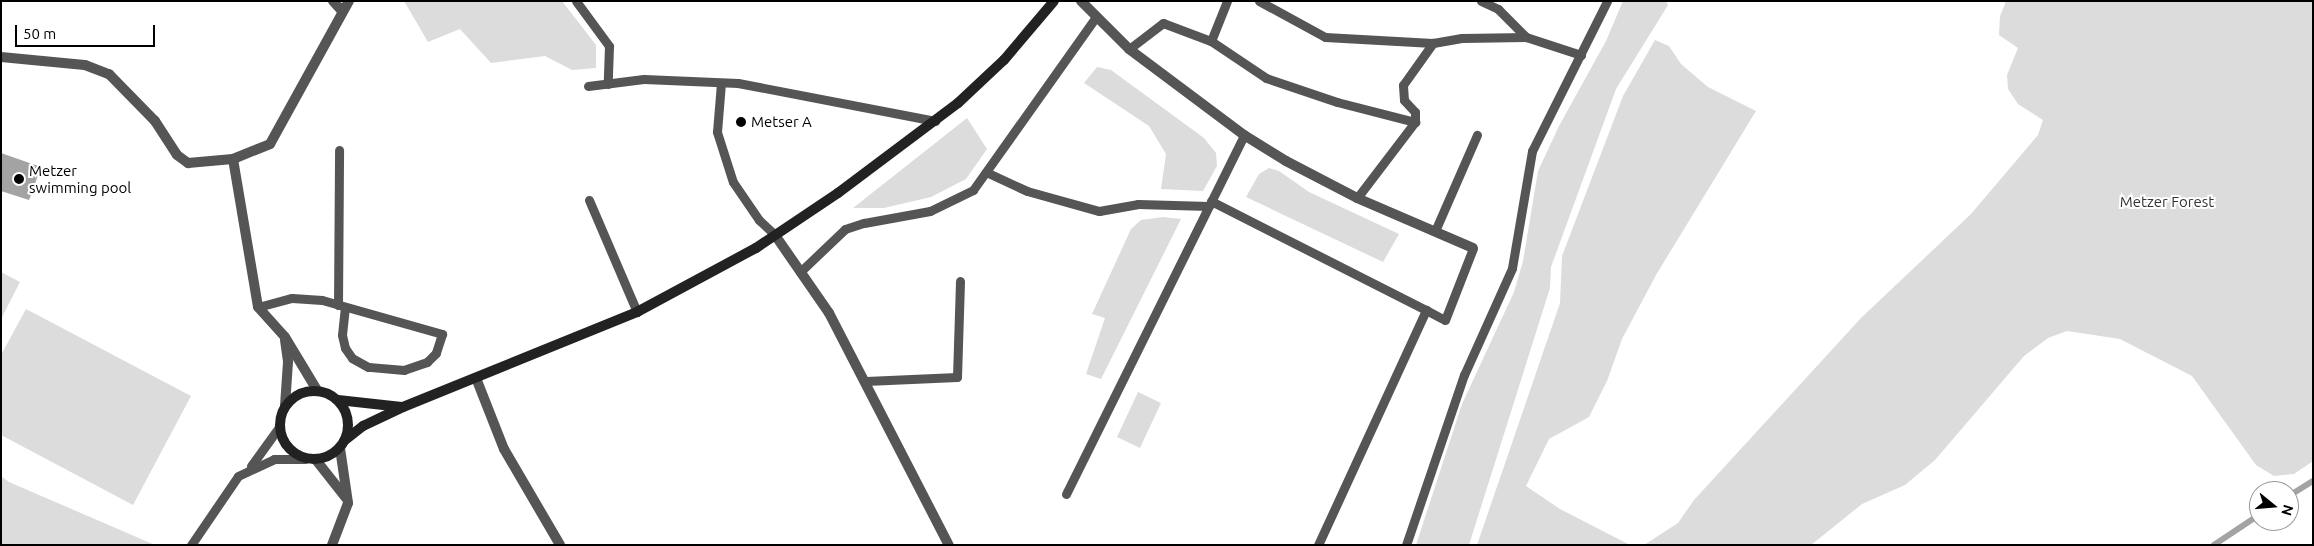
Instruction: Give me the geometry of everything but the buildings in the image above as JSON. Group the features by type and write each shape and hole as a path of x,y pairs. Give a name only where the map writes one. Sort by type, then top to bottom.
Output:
{"street":[{"path":"334,1 342,12"},
{"path":"1,57 84,65 109,74 155,120 177,155 188,163 233,159 270,144 349,1"},
{"path":"310,459 333,454 363,426 403,407 637,312 775,235 935,121 984,80 1054,1"},
{"path":"1081,1 1129,49 1244,135 1286,161 1357,198 1473,248"},
{"path":"233,159 258,307 284,337 317,390 338,400 403,407"},
{"path":"775,235 829,313 866,381 949,545"},
{"path":"284,337 288,362 285,406 279,427 290,450 310,459 342,490 348,504"},
{"path":"476,378 504,449 560,545"},
{"path":"285,406 299,394 317,390"},
{"path":"332,545 348,504 342,444 348,419 338,400"}],"lane":[{"path":"576,1 609,46 608,84"},
{"path":"1211,41 1226,1"},
{"path":"1259,1 1325,37 1433,43 1462,38 1526,37 1581,55"},
{"path":"1481,1 1498,10 1526,37"},
{"path":"1406,545 1464,375 1512,268 1532,151 1607,1"},
{"path":"800,272 846,230 864,222 930,211 949,204 973,190 1096,17"},
{"path":"1129,49 1163,23 1211,41 1266,78 1337,102 1414,122"},
{"path":"1357,198 1414,122 1416,112 1404,100 1403,85 1433,43"},
{"path":"588,86 644,79 721,83 796,92 935,121"},
{"path":"721,83 717,132 733,182 759,220 775,235"},
{"path":"1066,494 1244,135"},
{"path":"1435,231 1477,135"},
{"path":"258,307 292,298 311,298 341,306 442,334 436,353 427,362 404,370 368,367 352,358 345,348 342,335 341,306 339,150"},
{"path":"986,172 1027,190 1099,212 1138,204 1210,203 1445,320 1473,248"},
{"path":"589,200 637,312"},
{"path":"866,381 957,377 960,281"},
{"path":"1318,545 1426,310"},
{"path":"191,545 231,484 250,468 279,427"},
{"path":"250,468 274,459 310,459"}],"green space":[{"path":"404,1 562,1 596,45 596,68 572,70 545,56 491,63 460,29 428,42"},
{"path":"1623,1 1666,1 1668,5 1616,89 1551,267 1550,288 1469,545 1416,545 1462,404 1514,292 1523,261 1538,171 1559,126 1606,41"},
{"name":"Metzer Forest","path":"2006,1 2313,1 2313,461 2294,474 2274,476 2256,465 2192,376 2120,339 2067,331 2048,338 2024,356 1935,460 1905,485 1862,504 1811,545 1644,545 1678,523 1694,500 1861,318 1971,214 2038,135 2043,120 2018,104 2008,89 2007,75 2018,48 1999,35 2000,16"},
{"path":"1655,40 1669,46 1681,64 1708,87 1756,111 1656,275 1622,339 1607,381 1589,417 1549,439 1526,486 1560,509 1630,545 1477,545 1560,303 1562,256 1623,96"},
{"path":"1097,67 1111,70 1204,138 1216,153 1217,166 1203,191 1161,189 1166,154 1149,126 1084,83"},
{"path":"967,118 987,149 966,179 931,197 884,208 853,208"},
{"path":"1269,168 1279,171 1309,192 1399,234 1383,262 1246,197 1259,174"},
{"path":"1163,217 1181,219 1101,379 1086,374 1105,318 1092,314 1131,229 1141,220"},
{"path":"1,272 20,282 1,319"},
{"path":"26,309 191,396 133,505 1,435 1,355"},
{"path":"1138,392 1161,403 1140,448 1117,437"},
{"path":"1,476 9,482 155,545 1,545"}],"shaded area":[{"name":"Metzer swimming pool","path":"1,153 41,167 29,200 1,191"}],"waterway":[{"path":"2299,490 2313,481"},
{"path":"2214,545 2249,522"}],"place":[{"name":"Metser A","path":"741,122"},
{"name":"Metzer swimming pool","path":"19,179"}]}
